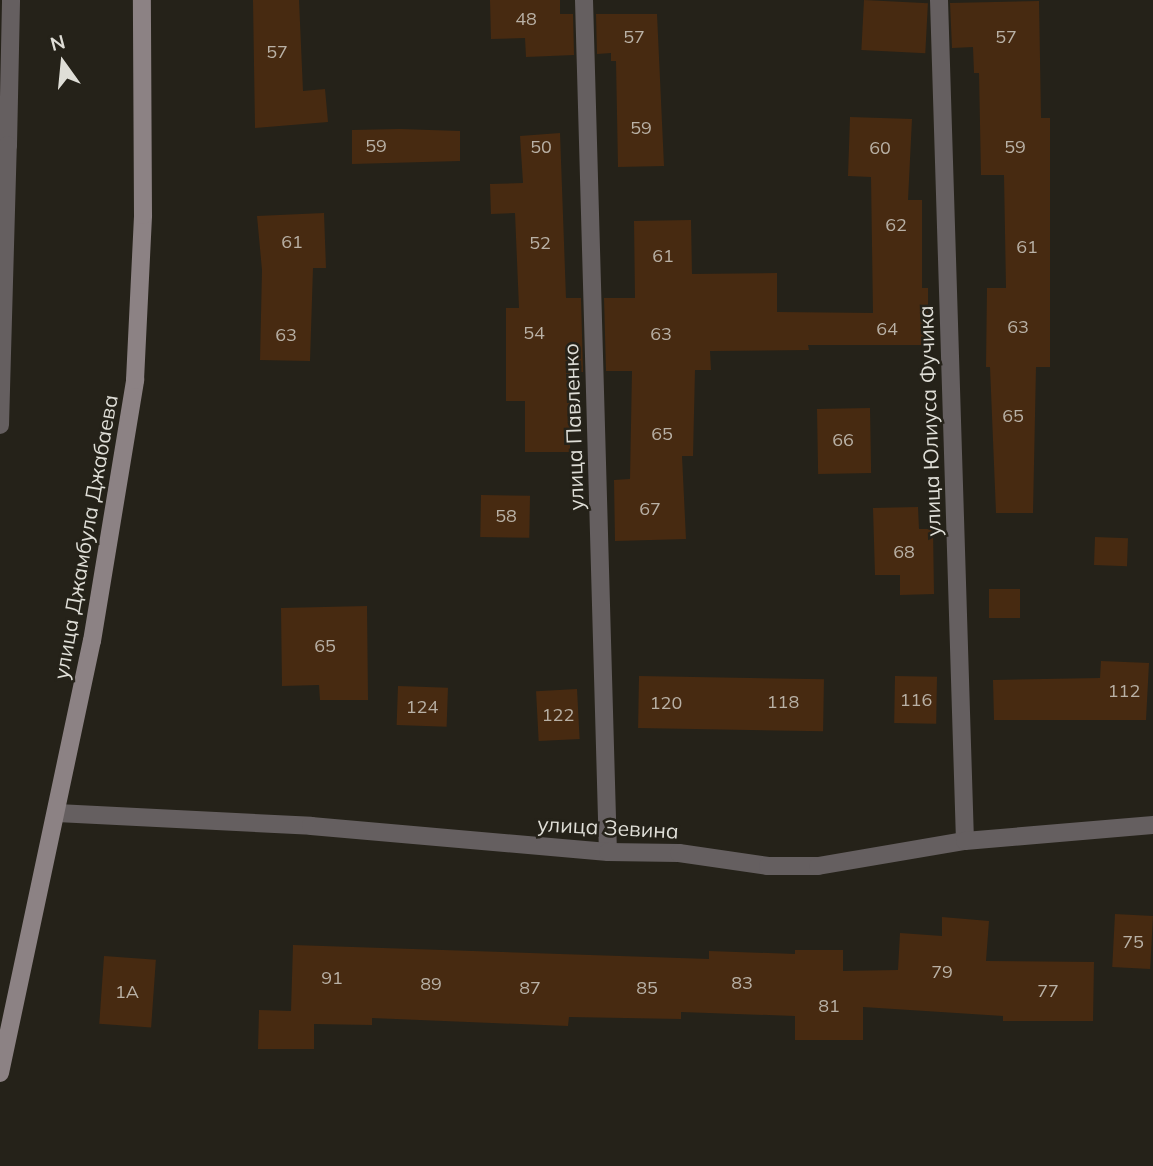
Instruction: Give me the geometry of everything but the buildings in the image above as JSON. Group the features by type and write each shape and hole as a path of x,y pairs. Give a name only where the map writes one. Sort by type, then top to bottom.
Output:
{"main road":[{"name":"улица Джамбула Джабаева","path":"0,1073 92,641 135,380 143,215 142,0"}],"street":[{"path":"0,425 4,144 11,0"},
{"name":"улица Павленко","path":"584,0 608,852"},
{"name":"улица Юлиуса Фучика","path":"939,0 965,841"},
{"name":"улица Зевина","path":"57,813 311,826 608,852 679,853 768,866 818,866 965,841 1153,825"}]}
